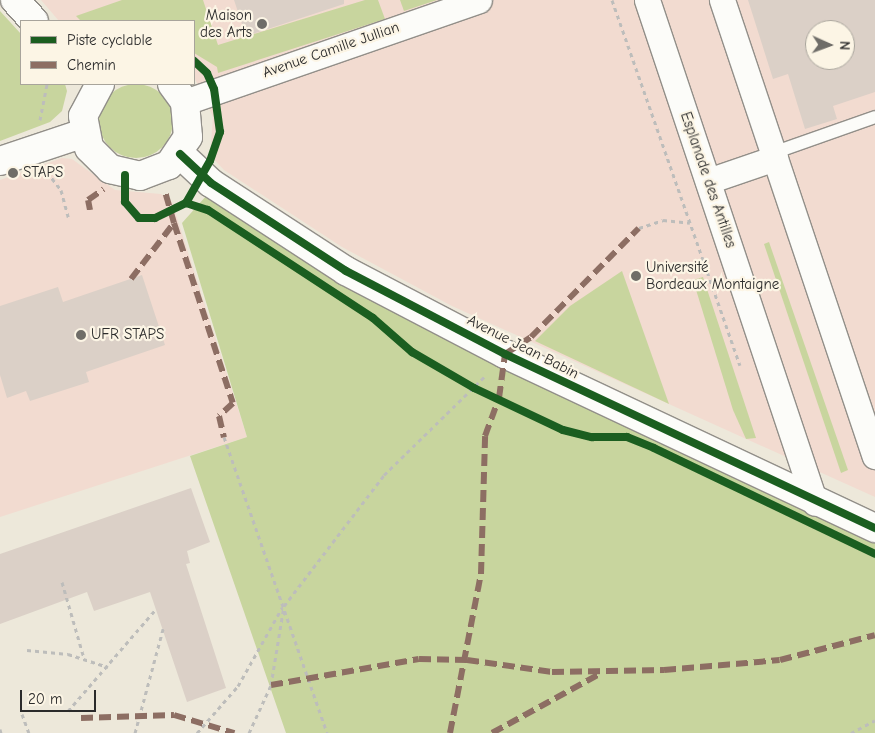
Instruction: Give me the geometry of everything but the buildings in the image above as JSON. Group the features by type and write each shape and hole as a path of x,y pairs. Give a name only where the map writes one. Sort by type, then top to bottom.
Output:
{"street":[{"name":"Avenue Camille Jullian","path":"179,93 478,0"},
{"name":"Esplanade des Antilles","path":"647,0 815,503"},
{"path":"722,0 875,456"},
{"path":"98,85 84,116 84,133 98,160 125,175 155,172 180,154 188,128 179,93"},
{"path":"0,161 37,140 84,133"},
{"name":"Avenue Jean Babin","path":"180,154 211,183 346,271 504,354 815,503 875,528"},
{"path":"708,181 774,156"}],"lane":[{"path":"774,156 875,117"}],"path":[{"path":"620,0 613,1 743,374"},
{"path":"47,85 37,140 60,190 68,217"},
{"path":"639,228 663,220 690,223"},
{"path":"466,384 482,391"},
{"path":"198,733 238,686 284,606 384,475 474,388"},
{"path":"224,438 327,733"},
{"path":"62,582 84,658"},
{"path":"249,733 271,685 284,606"},
{"path":"68,712 156,609"},
{"path":"136,733 163,629"},
{"path":"27,650 84,658 108,667"},
{"path":"22,714 29,733"},
{"path":"852,733 875,720"},
{"path":"0,729 2,733"}],"shaded area":[{"name":"Université Bordeaux Montaigne","path":"41,0 875,0 875,497 452,306 342,247 224,170 210,155 213,117 195,79 195,20 58,20"},
{"path":"62,158 72,159 115,190 161,194 172,202 247,437 0,517 0,180"}],"green space":[{"path":"122,0 203,0 218,45 365,0 378,0 385,19 218,73 217,67 195,54 195,20 80,20 76,16"},
{"path":"400,0 437,0 404,11"},
{"path":"0,11 20,33 20,85 65,85 67,91 62,111 50,122 0,141"},
{"path":"129,85 143,85 157,90 167,100 172,114 172,128 167,142 157,152 143,157 129,157 115,152 105,142 100,128 100,114 105,100 115,90"},
{"path":"207,195 875,537 875,733 286,733 190,456 247,437 182,223"},
{"path":"769,242 848,470 841,473 764,244"},
{"path":"622,271 669,404 535,341 570,306"},
{"path":"703,277 756,438 746,439 733,410 693,280"}],"marked path":[{"path":"90,210 88,200 104,189"},
{"path":"131,279 174,223 165,191"},
{"path":"174,223 233,403 219,416 224,437"},
{"path":"450,733 481,574 485,436 499,398 505,354 531,337 639,228"},
{"path":"271,685 419,659 467,660 552,672 664,670 780,660 875,635"},
{"path":"492,733 601,673"},
{"path":"81,718 174,715 234,733"}],"cycle path":[{"path":"125,175 125,202 139,218 155,218 186,203 210,161 220,132 214,89 207,73 195,62"},
{"path":"180,154 211,183 346,271 505,354 875,528"},
{"path":"186,203 208,210 373,318 412,352 474,388 563,430 592,437 627,437 654,448 875,554"}],"place":[{"name":"Maison des Arts","path":"262,24"},
{"name":"STAPS","path":"13,173"},
{"name":"Université Bordeaux Montaigne","path":"636,276"},
{"name":"UFR STAPS","path":"81,335"}]}
